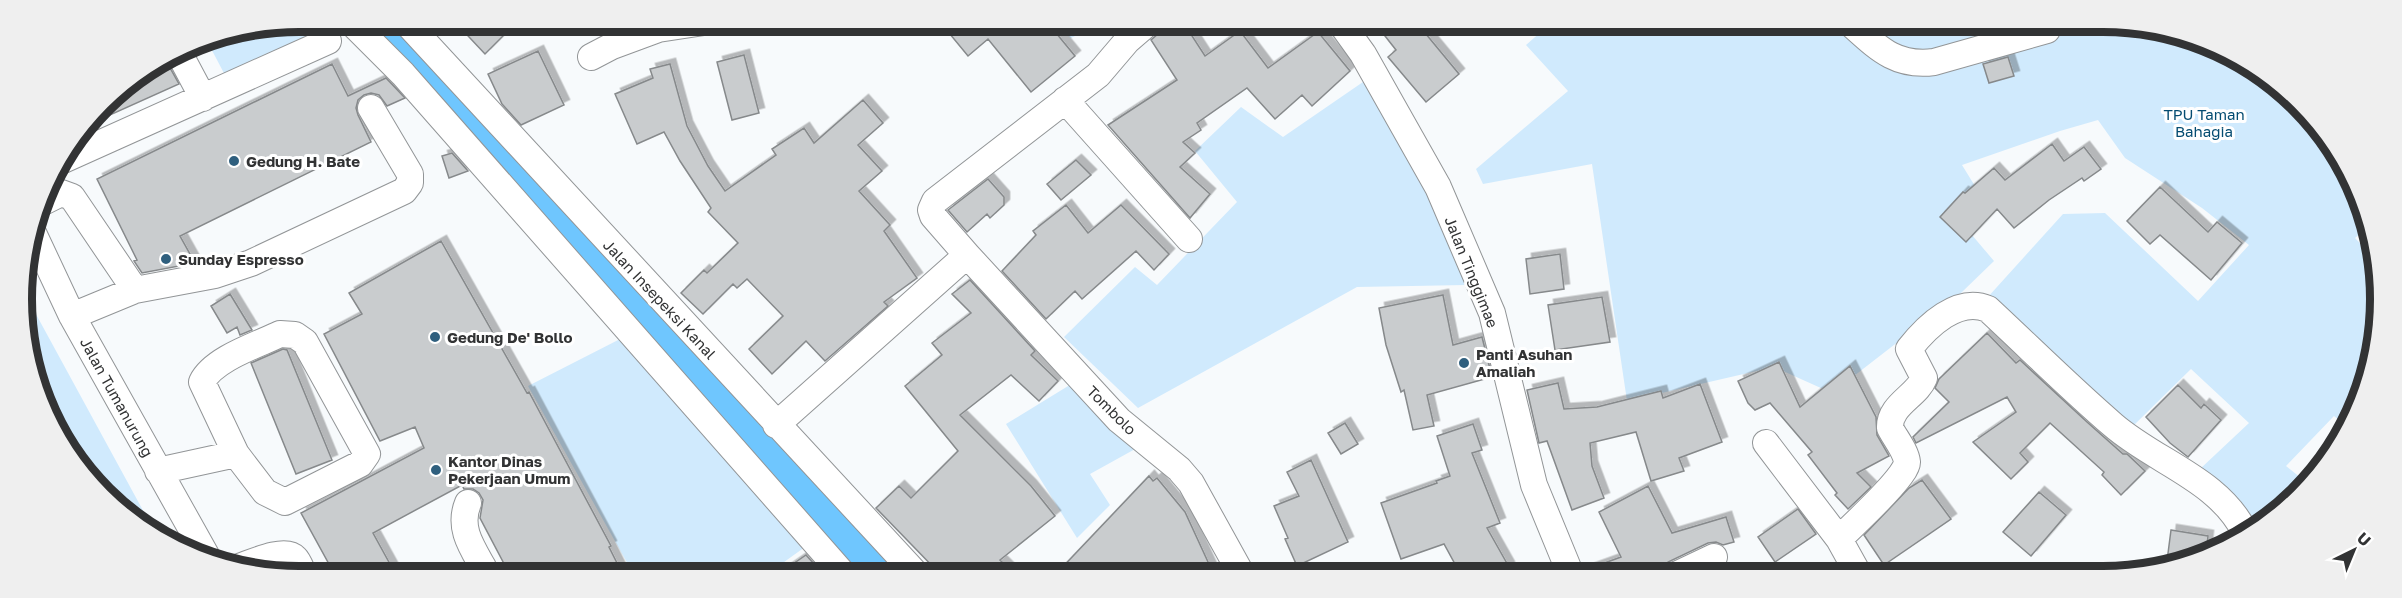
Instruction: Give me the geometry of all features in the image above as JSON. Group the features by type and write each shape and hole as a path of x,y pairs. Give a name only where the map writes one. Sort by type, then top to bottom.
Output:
{"street":[{"path":"361,32 403,74 836,566"},
{"name":"Jalan Insepeksi Kanal","path":"415,32 908,566"},
{"path":"591,57 651,32"},
{"path":"1137,32 1098,75 1065,100 1189,238"},
{"name":"Jalan Tinggimae","path":"1350,32 1438,187 1492,313 1533,485 1567,566"},
{"path":"1861,32 1891,56 1918,64 1934,62 2040,32"},
{"path":"78,149 202,98 328,41"},
{"path":"182,59 202,98"},
{"name":"Tombolo","path":"1065,100 935,201 931,206 933,216 1119,420 1179,469 1191,483 1237,566"},
{"path":"72,316 135,290 214,275 251,263 404,191 410,183 410,174 371,108"},
{"path":"52,198 61,193 72,197 135,290"},
{"name":"Jalan Tumanurung","path":"38,243 72,316 202,548"},
{"path":"776,425 967,255"},
{"path":"1839,539 1899,479 1907,466 1907,459 1890,428 1890,423 1906,397 1922,383 1924,378 1909,349 1940,320 1953,310 1967,304 1988,309 2114,426 2214,492 2231,508 2242,528"},
{"path":"280,334 295,334 305,342 367,451 367,458 360,464 285,502 265,492 236,454 202,382 216,365 280,334"},
{"path":"1766,443 1839,539 1854,566"},
{"path":"158,471 236,454"},
{"path":"468,503 464,513 466,536 478,566"},
{"path":"254,562 278,554 289,554 295,558 300,566"},
{"path":"1695,566 1714,557"}],"green space":[{"path":"282,32 308,32 311,37 226,77 210,47 247,37"},
{"path":"1064,32 1083,32 1071,38"},
{"name":"TPU Taman Bahagia","path":"1541,32 2120,32 2172,41 2221,59 2266,87 2304,123 2335,165 2356,213 2362,232 2355,238 2365,249 2368,264 2370,316 2361,368 2343,417 2341,422 2334,416 2286,466 2301,478 2255,519 2200,469 2249,423 2191,369 2131,428 1987,298 2063,214 2105,213 2198,301 2249,245 2202,208 2125,158 2098,120 1962,165 1978,191 1949,208 1994,261 1961,293 1832,393 1774,367 1627,401 1592,164 1483,184 1476,169 1568,91 1526,45"},
{"path":"1363,82 1424,182 1466,285 1357,287 1138,408 1064,337 1135,267 1157,285 1237,202 1195,151 1241,107 1283,137"},
{"path":"32,306 148,520 110,488 87,462 67,433 52,401 41,368 34,334"},
{"path":"624,337 805,547 779,566 629,566 528,386"},
{"path":"1073,383 1137,448 1090,474 1110,505 1077,538 1006,424"}],"building":[{"path":"464,32 507,32 485,54"},
{"path":"948,32 1055,32 1075,56 1031,92 988,39 968,56"},
{"path":"1189,32 1205,56 1241,32 1268,68 1318,32 1350,71 1312,106 1302,95 1275,119 1247,88 1197,123 1201,130 1183,142 1195,153 1180,167 1210,194 1190,218 1108,125 1177,80 1151,40 1159,33"},
{"path":"1382,32 1424,32 1459,74 1426,102 1388,57 1396,50"},
{"path":"538,51 564,105 521,125 502,104 488,74"},
{"path":"744,55 759,113 732,120 717,62"},
{"path":"2008,57 2014,76 1989,83 1983,64"},
{"name":"Gedung H. Bate","path":"332,64 348,96 386,78 405,98 387,106 379,95 371,93 358,100 356,108 358,115 371,142 180,236 195,263 142,273 134,261 137,260 97,179"},
{"path":"670,64 687,126 708,166 725,191 776,155 772,149 804,128 814,143 863,100 883,123 858,145 882,171 859,191 890,225 884,231 917,278 884,302 888,306 825,361 806,341 772,374 749,349 783,316 747,279 737,288 733,284 703,314 681,293 704,270 707,273 738,243 708,212 711,208 664,132 637,144 615,94 653,78 650,69"},
{"path":"168,65 179,84 102,119 136,87"},
{"path":"2052,144 2064,161 2084,147 2101,169 2084,181 2082,178 2049,200 2014,228 1997,209 1966,242 1940,217 1963,192 1965,193 1994,168 2005,180"},
{"path":"452,153 468,171 449,178 442,156"},
{"path":"1076,160 1091,175 1061,200 1047,184"},
{"path":"988,179 1004,197 1004,205 990,218 987,214 967,232 948,210"},
{"path":"2160,187 2208,232 2217,222 2242,243 2211,280 2160,235 2150,244 2127,221"},
{"path":"1066,205 1088,233 1121,205 1169,254 1154,270 1136,251 1082,299 1075,291 1046,319 1002,271 1036,235 1033,231"},
{"path":"441,241 527,393 529,392 611,546 609,547 618,566 505,566 480,518 483,500 479,493 473,489 464,489 462,485 373,533 391,566 330,566 301,513 424,448 415,427 380,441 324,334 362,314 349,293"},
{"path":"1560,254 1564,289 1530,294 1526,259"},
{"path":"970,280 1035,351 1031,355 1058,381 1039,401 1011,375 960,415 1031,486 1055,516 1000,560 1006,566 932,566 876,508 899,486 911,498 958,451 905,386 942,355 932,343 971,313 952,294"},
{"path":"230,294 252,330 240,335 237,327 227,333 211,306"},
{"path":"1443,295 1453,345 1482,337 1492,377 1427,395 1434,426 1413,430 1404,390 1401,392 1386,345 1379,308"},
{"path":"1602,297 1610,342 1555,350 1548,305"},
{"path":"1987,333 2016,363 2020,360 2123,454 2127,454 2145,471 2121,495 2102,475 2104,472 2050,423 2020,453 2028,462 2011,479 1973,442 2016,412 2007,397 1916,443 1913,437 1949,402 1935,388 1939,379"},
{"path":"283,349 287,350 332,460 296,474 251,363"},
{"path":"1779,362 1800,407 1850,366 1876,417 1877,435 1889,456 1857,473 1871,487 1848,509 1835,495 1837,493 1808,455 1812,452 1770,403 1755,410 1748,403 1738,381"},
{"path":"1558,383 1564,409 1597,407 1661,391 1663,398 1700,384 1722,442 1679,458 1684,471 1651,481 1636,432 1590,443 1592,466 1604,498 1572,510 1547,441 1539,443 1527,390"},
{"path":"2178,385 2201,408 2204,404 2221,420 2188,457 2170,443 2146,417"},
{"path":"1345,423 1358,444 1341,454 1328,433"},
{"path":"1473,424 1482,450 1472,453 1500,523 1487,528 1508,566 1456,566 1444,544 1401,559 1381,503 1450,476 1437,436"},
{"path":"1311,460 1348,542 1297,566 1274,506 1299,496 1287,472"},
{"path":"1149,476 1153,481 1157,478 1185,512 1210,566 1064,566"},
{"path":"1922,480 1951,519 1884,565 1864,535 1909,488"},
{"path":"1648,486 1672,533 1726,517 1734,542 1723,545 1716,542 1708,543 1668,562 1665,566 1596,566 1621,557 1599,512"},
{"path":"2039,492 2066,515 2031,556 2003,532"},
{"path":"1798,509 1816,534 1775,562 1758,537"},
{"path":"2171,530 2208,536 2207,545 2167,558"},
{"path":"806,555 816,566 790,566"}],"waterway":[{"path":"382,32 873,566"}],"place":[{"name":"Gedung H. Bate","path":"234,161"},
{"name":"Sunday Espresso","path":"166,259"},
{"name":"Gedung De' Bollo","path":"435,337"},
{"name":"Panti Asuhan Amaliah","path":"1464,363"},
{"name":"Kantor Dinas Pekerjaan Umum","path":"436,470"}]}
